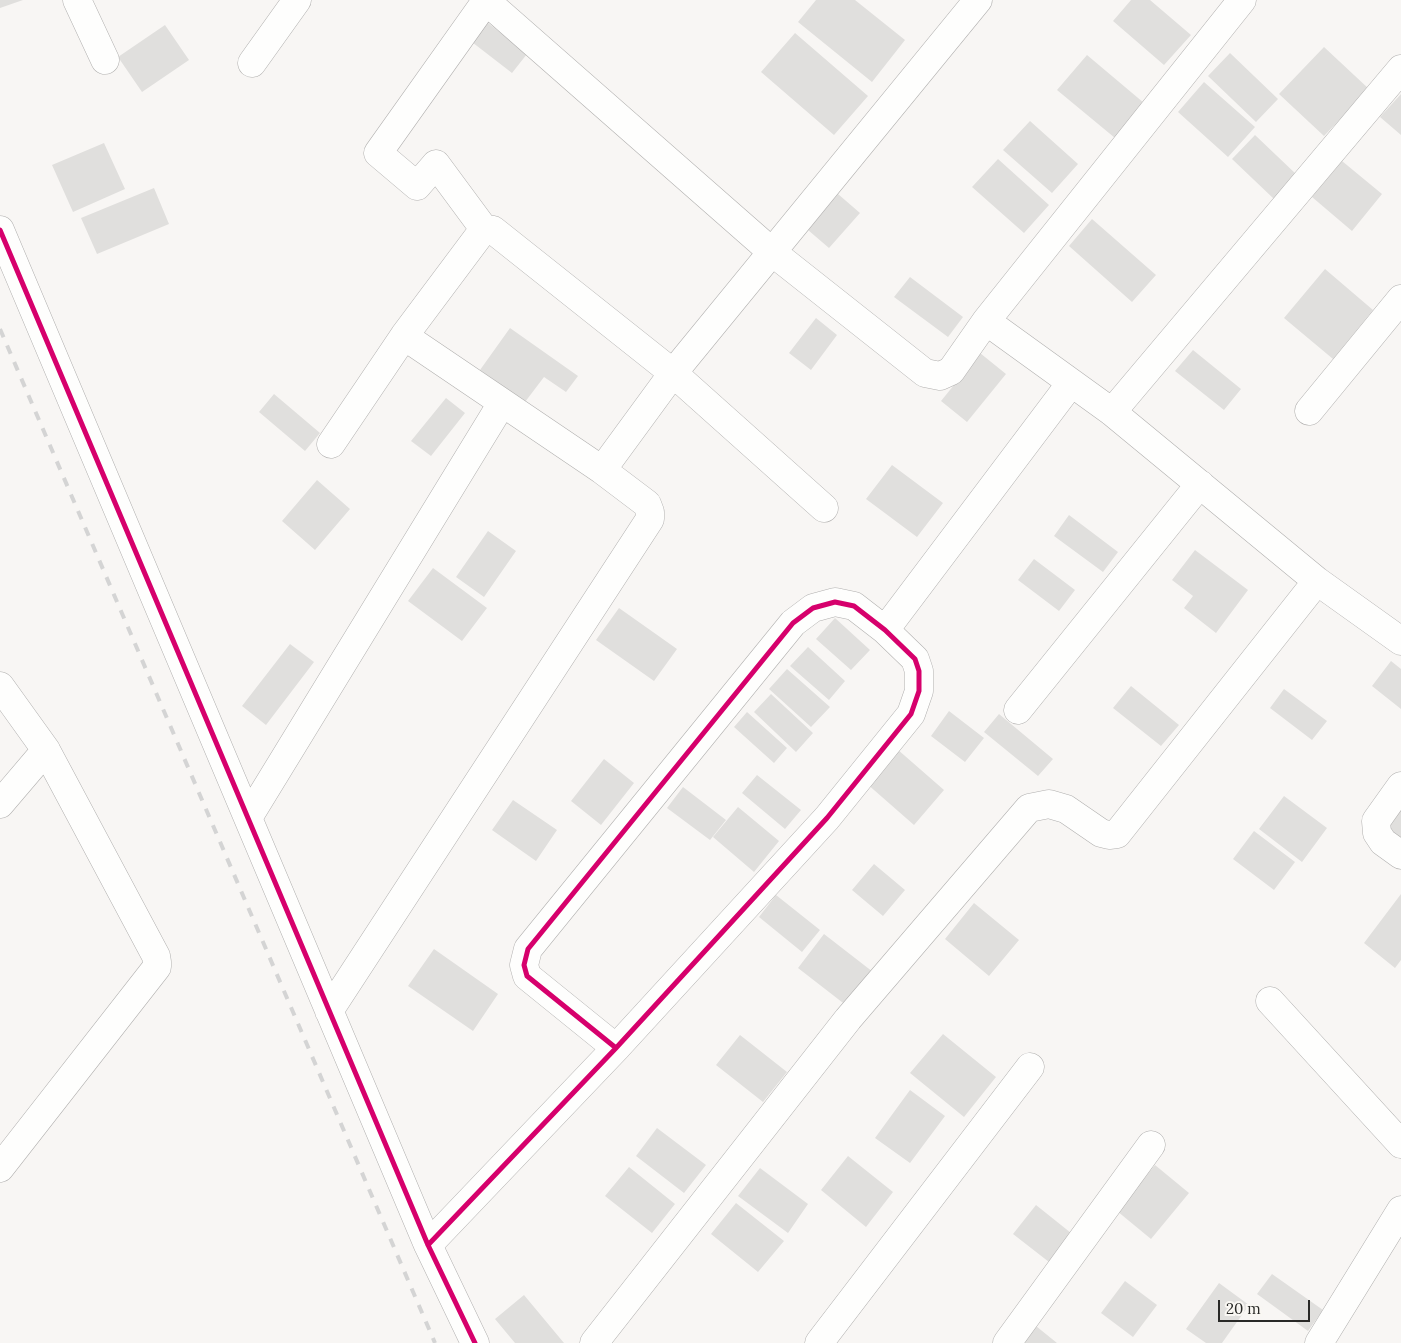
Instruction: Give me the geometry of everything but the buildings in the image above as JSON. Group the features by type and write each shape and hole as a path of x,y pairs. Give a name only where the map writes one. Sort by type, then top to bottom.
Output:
{"street":[{"path":"77,0 105,60"},
{"path":"252,63 297,0"},
{"path":"824,508 673,373 493,230 484,229 436,164 417,186 378,153 485,0 772,252 924,373 940,376 951,371 986,321 1242,0"},
{"path":"602,470 673,373 978,0"},
{"path":"1112,412 1401,69"},
{"path":"331,444 404,336 484,229"},
{"path":"0,230 428,1245 474,1343"},
{"path":"1309,411 1401,299"},
{"path":"986,321 1112,412 1317,581 1401,641"},
{"path":"330,1011 650,519 647,504 602,470 404,336"},
{"path":"885,630 1072,383"},
{"path":"248,818 502,403"},
{"path":"1018,710 1200,484"},
{"path":"594,1343 848,1019 1029,808 1049,804 1066,809 1101,833 1109,836 1117,834 1317,581"},
{"path":"428,1245 616,1048 827,818 911,714 919,691 919,671 915,659 885,630 854,606 835,602 813,608 793,623 528,949 524,965 527,976 616,1048"},
{"path":"0,686 46,750 156,956 157,967 0,1168"},
{"path":"0,804 46,750"},
{"path":"1401,786 1376,821 1376,833 1382,842 1401,855"},
{"path":"1270,1001 1401,1144"},
{"path":"818,1343 1030,1068"},
{"path":"1006,1343 1150,1145"},
{"path":"1319,1343 1401,1210"}],"railway":[{"path":"0,329 435,1343"}],"cycle path":[{"path":"0,230 428,1245 475,1343"},
{"path":"428,1245 616,1048 827,818 911,714 919,691 919,671 915,659 885,630 854,606 835,602 813,608 793,623 528,949 524,965 527,976 616,1048"}]}
